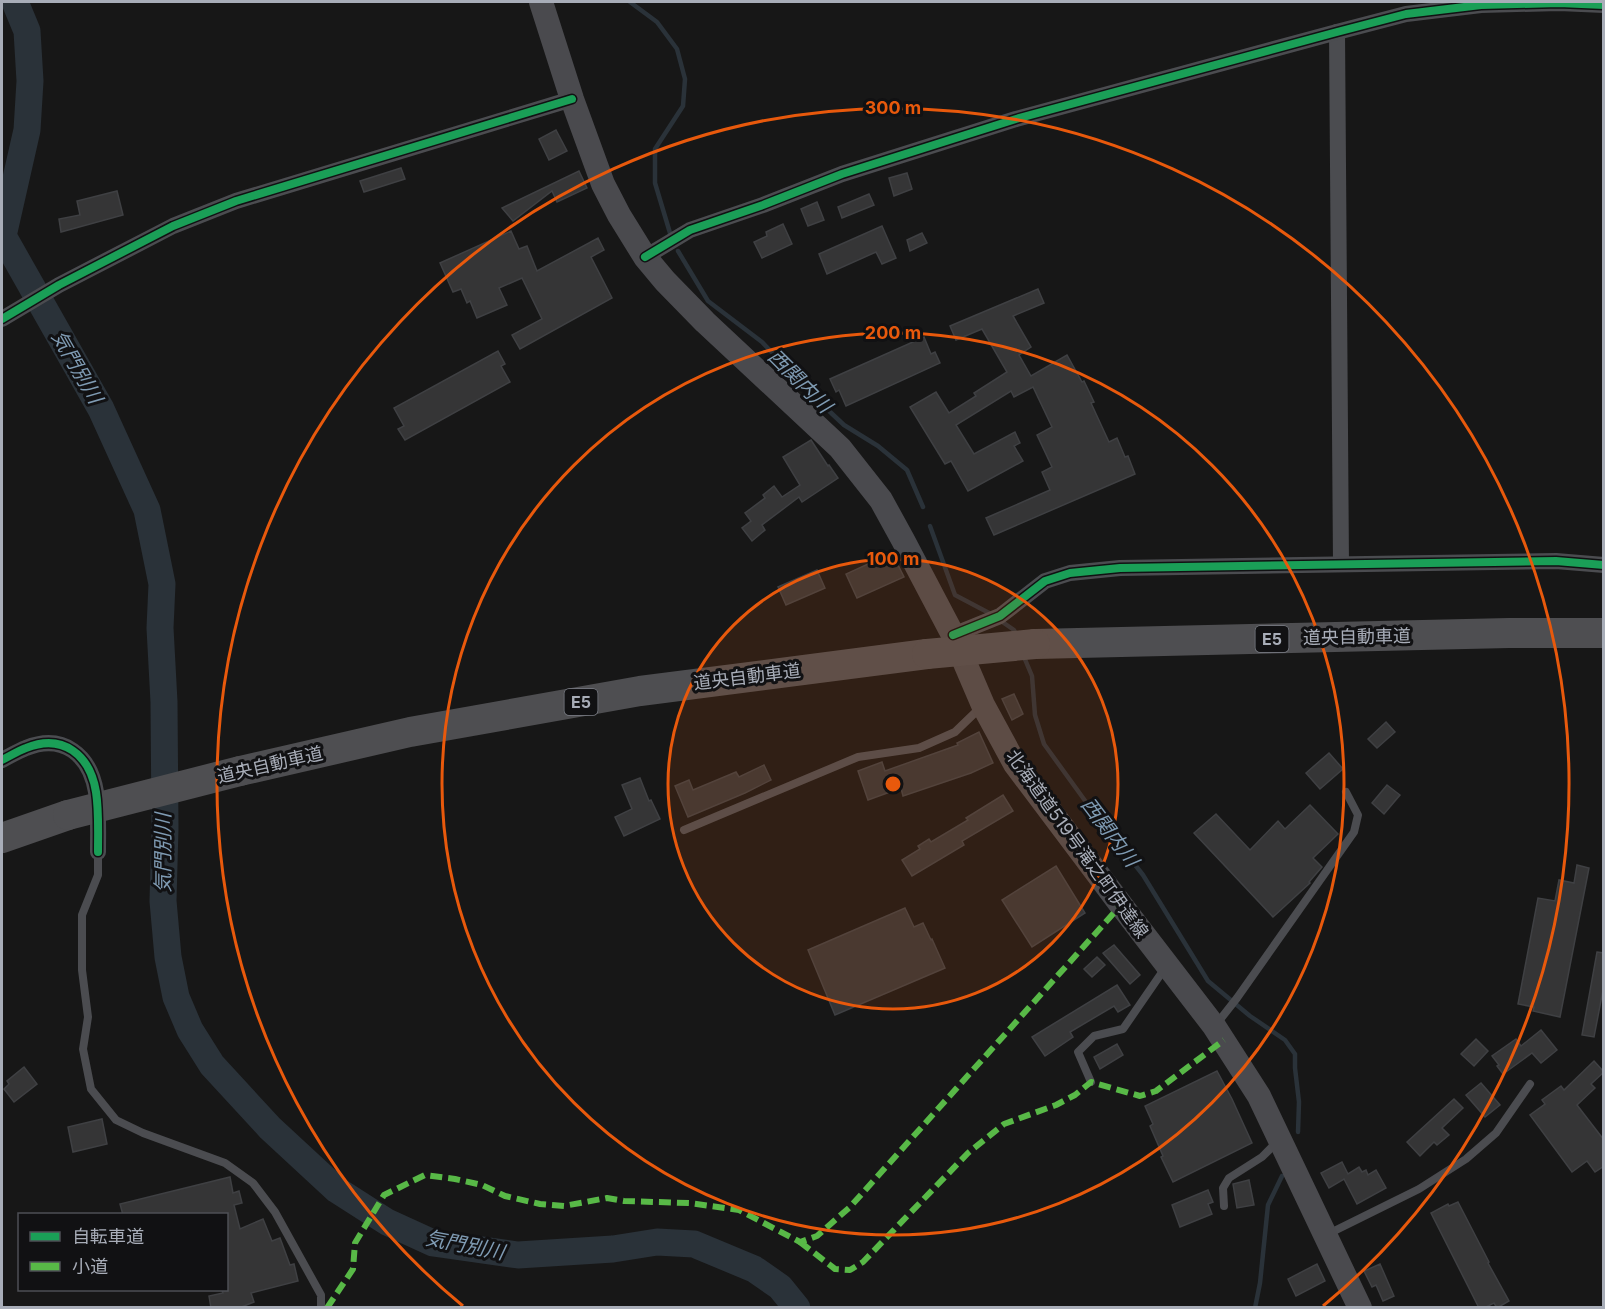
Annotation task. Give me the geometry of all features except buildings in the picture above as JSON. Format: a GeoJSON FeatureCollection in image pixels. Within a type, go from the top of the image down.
{"type":"FeatureCollection","features":[{"type":"Feature","properties":{"kind":"highway","name":"道央自動車道"},"geometry":{"type":"LineString","coordinates":[[1509,633],[1604,645]]}},
{"type":"Feature","properties":{"kind":"highway","name":"道央自動車道"},"geometry":{"type":"LineString","coordinates":[[2,838],[68,815],[240,771],[410,732],[640,691],[927,654],[1035,644],[1509,633],[1604,633]]}},
{"type":"Feature","properties":{"kind":"main road","name":"北海道道519号滝之町伊達線"},"geometry":{"type":"LineString","coordinates":[[541,2],[603,184],[645,257],[664,281],[705,322],[840,448],[880,500],[953,635],[983,705],[1015,764],[1215,1026],[1259,1096],[1360,1308]]}},
{"type":"Feature","properties":{"kind":"street"},"geometry":{"type":"LineString","coordinates":[[645,257],[690,230],[763,206],[842,174],[1016,119],[1337,32],[1406,14],[1481,5],[1559,3],[1604,5]]}},
{"type":"Feature","properties":{"kind":"street"},"geometry":{"type":"LineString","coordinates":[[1337,32],[1341,564]]}},
{"type":"Feature","properties":{"kind":"street"},"geometry":{"type":"LineString","coordinates":[[2,319],[59,285],[173,226],[236,201],[573,99]]}},
{"type":"Feature","properties":{"kind":"street"},"geometry":{"type":"LineString","coordinates":[[953,635],[993,619],[1045,581],[1070,573],[1120,568],[1341,564],[1556,561],[1604,565]]}},
{"type":"Feature","properties":{"kind":"street"},"geometry":{"type":"LineString","coordinates":[[2,760],[27,747],[42,744],[57,744],[73,749],[80,755],[89,767],[96,792],[98,852]]}},
{"type":"Feature","properties":{"kind":"lane"},"geometry":{"type":"LineString","coordinates":[[684,830],[858,757],[919,748],[955,732],[983,705]]}},
{"type":"Feature","properties":{"kind":"lane"},"geometry":{"type":"LineString","coordinates":[[1215,1026],[1354,832],[1358,815],[1346,792]]}},
{"type":"Feature","properties":{"kind":"lane"},"geometry":{"type":"LineString","coordinates":[[98,852],[98,875],[82,915],[82,970],[88,1017],[83,1049],[91,1089],[116,1120],[143,1133],[225,1163],[253,1183],[275,1212],[321,1295],[321,1308]]}},
{"type":"Feature","properties":{"kind":"lane"},"geometry":{"type":"LineString","coordinates":[[1091,1082],[1078,1052],[1094,1036],[1123,1029],[1167,965]]}},
{"type":"Feature","properties":{"kind":"lane"},"geometry":{"type":"LineString","coordinates":[[1326,1235],[1419,1189],[1466,1160],[1496,1133],[1530,1084]]}},
{"type":"Feature","properties":{"kind":"lane"},"geometry":{"type":"LineString","coordinates":[[1224,1206],[1223,1188],[1229,1178],[1262,1157],[1280,1140]]}},
{"type":"Feature","properties":{"kind":"waterway","name":"気門別川"},"geometry":{"type":"LineString","coordinates":[[15,2],[27,31],[30,81],[27,130],[3,236],[101,409],[147,510],[162,584],[160,628],[164,702],[165,828],[163,901],[168,957],[176,997],[190,1030],[212,1065],[270,1128],[337,1190],[387,1222],[433,1243],[518,1255],[613,1249],[657,1242],[694,1244],[754,1269],[780,1287],[797,1308]]}},
{"type":"Feature","properties":{"kind":"waterway","name":"西関内川"},"geometry":{"type":"LineString","coordinates":[[630,2],[657,22],[677,49],[685,79],[683,106],[655,149],[655,183],[670,233]]}},
{"type":"Feature","properties":{"kind":"waterway","name":"西関内川"},"geometry":{"type":"LineString","coordinates":[[678,251],[708,301],[762,342],[844,425],[878,446],[907,470],[923,507]]}},
{"type":"Feature","properties":{"kind":"waterway","name":"西関内川"},"geometry":{"type":"LineString","coordinates":[[930,526],[955,595],[991,614]]}},
{"type":"Feature","properties":{"kind":"waterway","name":"西関内川"},"geometry":{"type":"LineString","coordinates":[[1001,621],[1014,630],[1016,635]]}},
{"type":"Feature","properties":{"kind":"waterway","name":"西関内川"},"geometry":{"type":"LineString","coordinates":[[1024,657],[1032,676],[1035,715],[1044,744],[1143,875],[1208,981],[1250,1016],[1285,1040],[1295,1054],[1299,1102],[1298,1132]]}},
{"type":"Feature","properties":{"kind":"waterway","name":"西関内川"},"geometry":{"type":"LineString","coordinates":[[1255,1308],[1260,1283],[1268,1205],[1282,1176]]}},
{"type":"Feature","properties":{"kind":"marked path"},"geometry":{"type":"LineString","coordinates":[[327,1308],[353,1269],[355,1243],[384,1195],[425,1175],[482,1185],[505,1196],[540,1204],[564,1206],[607,1198],[624,1201],[689,1203],[739,1210],[800,1242],[817,1236],[850,1207],[1121,905]]}},
{"type":"Feature","properties":{"kind":"marked path"},"geometry":{"type":"LineString","coordinates":[[800,1242],[835,1269],[850,1270],[863,1262],[968,1153],[1004,1124],[1056,1105],[1075,1095],[1091,1082],[1140,1096],[1156,1091],[1224,1040]]}},
{"type":"Feature","properties":{"kind":"cycle path"},"geometry":{"type":"LineString","coordinates":[[645,257],[690,230],[842,174],[1016,119],[1337,32],[1406,14],[1481,5],[1559,3],[1604,5]]}},
{"type":"Feature","properties":{"kind":"cycle path"},"geometry":{"type":"LineString","coordinates":[[2,319],[59,285],[173,226],[236,201],[572,99]]}},
{"type":"Feature","properties":{"kind":"cycle path"},"geometry":{"type":"LineString","coordinates":[[953,635],[1000,616],[1045,581],[1070,573],[1120,568],[1556,561],[1604,565]]}},
{"type":"Feature","properties":{"kind":"cycle path"},"geometry":{"type":"LineString","coordinates":[[2,760],[39,744],[52,743],[73,750],[88,767],[93,779],[98,814],[98,852]]}}]}
